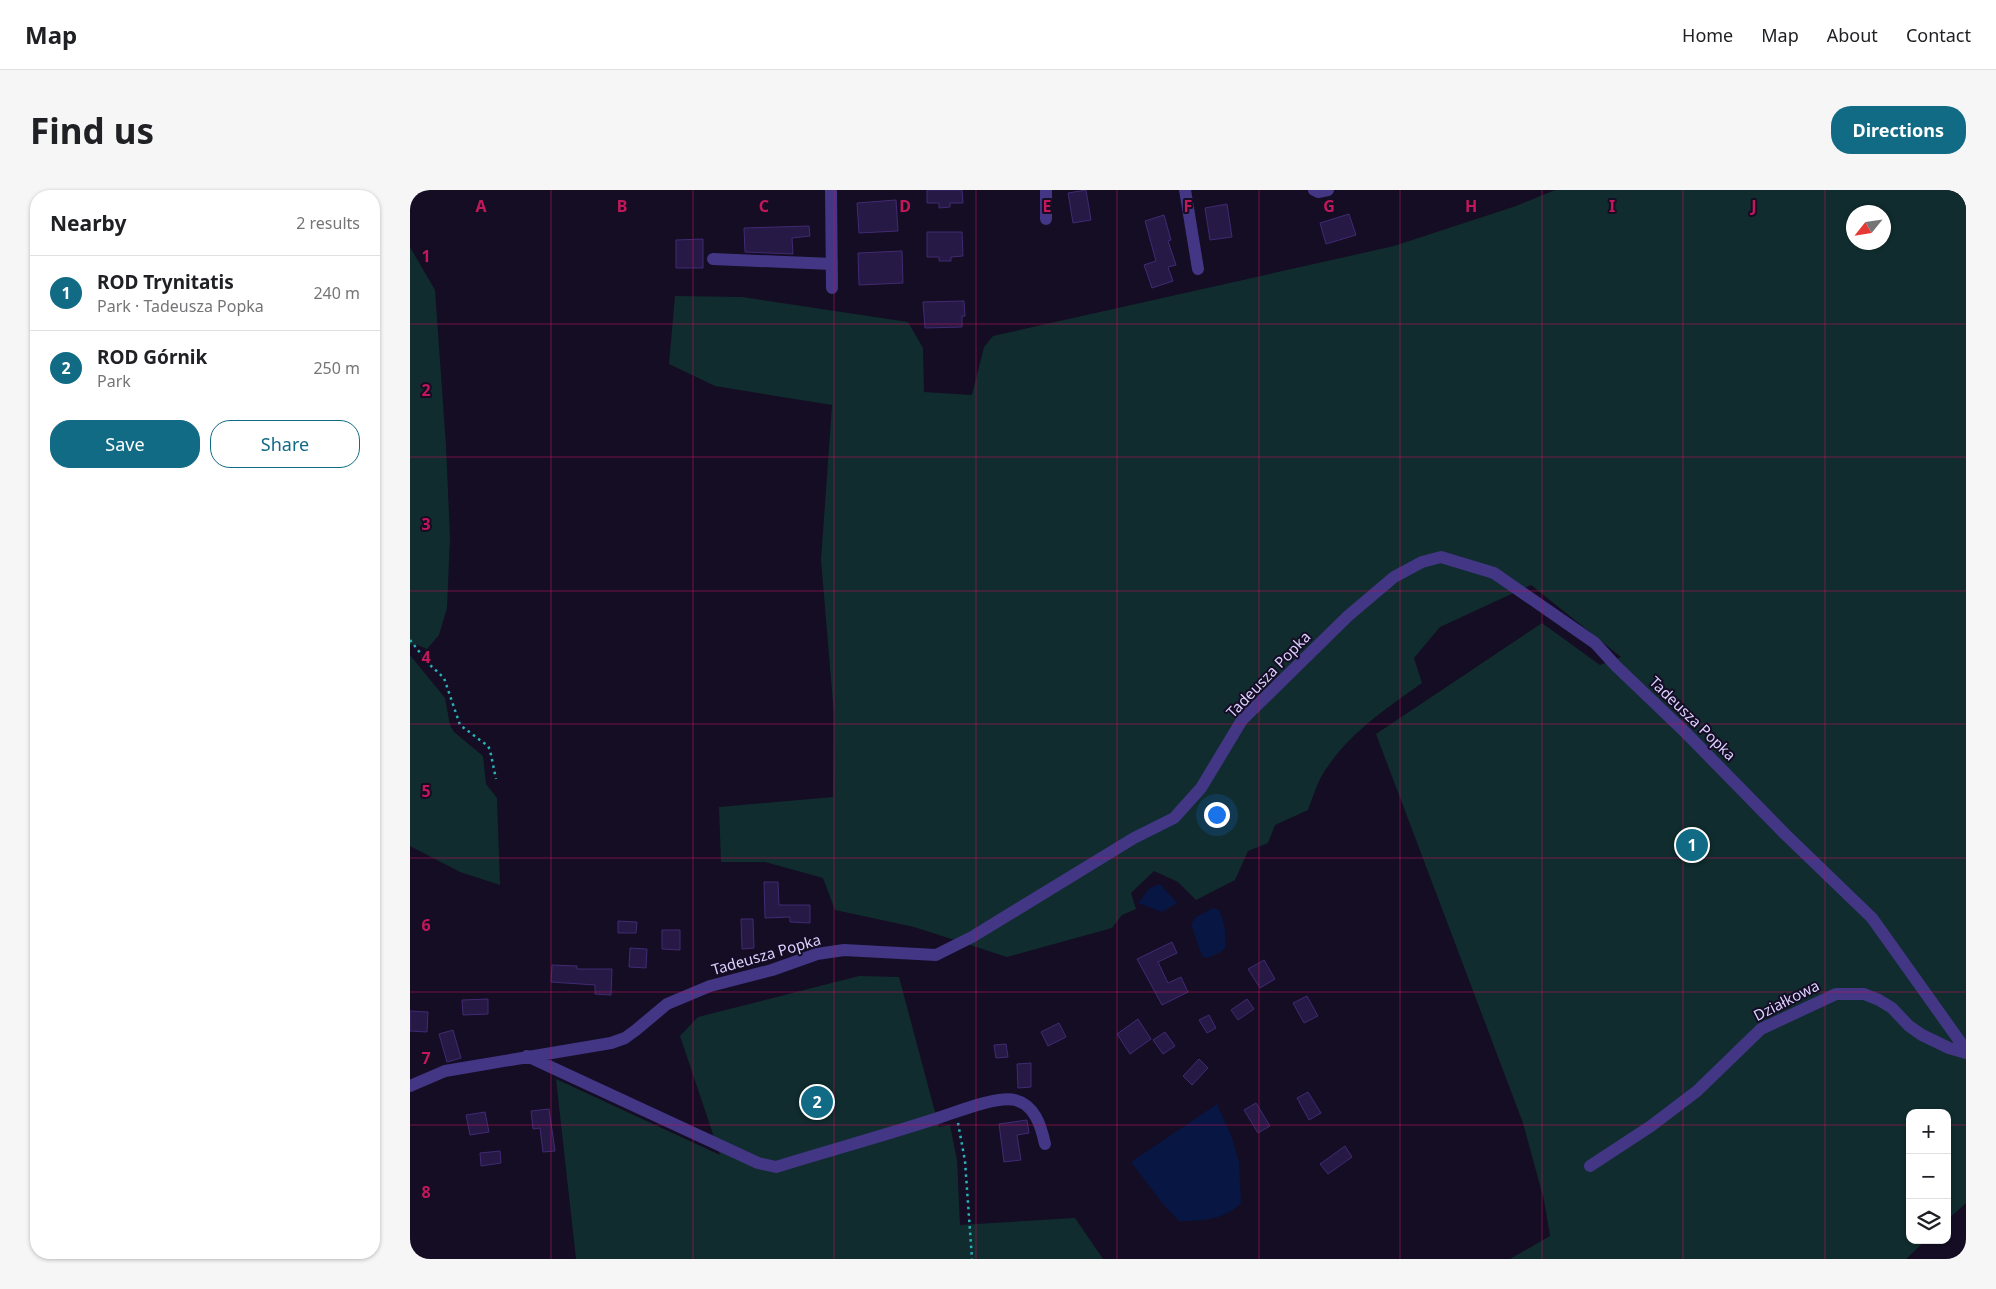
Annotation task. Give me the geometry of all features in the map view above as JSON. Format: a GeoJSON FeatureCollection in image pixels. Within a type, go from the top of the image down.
{"type":"FeatureCollection","features":[{"type":"Feature","properties":{"kind":"street"},"geometry":{"type":"LineString","coordinates":[[831,190],[832,288]]}},
{"type":"Feature","properties":{"kind":"street"},"geometry":{"type":"LineString","coordinates":[[1046,190],[1046,219]]}},
{"type":"Feature","properties":{"kind":"street"},"geometry":{"type":"LineString","coordinates":[[1185,190],[1198,269]]}},
{"type":"Feature","properties":{"kind":"street"},"geometry":{"type":"LineString","coordinates":[[1314,190],[1318,192],[1328,190]]}},
{"type":"Feature","properties":{"kind":"street"},"geometry":{"type":"LineString","coordinates":[[713,259],[832,264]]}},
{"type":"Feature","properties":{"kind":"street","name":"Tadeusza Popka"},"geometry":{"type":"LineString","coordinates":[[410,1086],[445,1071],[611,1043],[625,1038],[667,1004],[710,986],[772,970],[817,954],[844,950],[936,956],[972,937],[1134,838],[1174,818],[1201,788],[1242,720],[1348,616],[1394,577],[1422,562],[1441,557],[1494,573],[1595,643],[1616,666],[1701,747],[1786,835],[1872,918],[1966,1051]]}},
{"type":"Feature","properties":{"kind":"street","name":"Działkowa"},"geometry":{"type":"LineString","coordinates":[[1590,1166],[1651,1126],[1697,1091],[1761,1030],[1836,994],[1864,994],[1878,1000],[1892,1008],[1909,1026],[1922,1035],[1949,1048],[1966,1051]]}},
{"type":"Feature","properties":{"kind":"street"},"geometry":{"type":"LineString","coordinates":[[527,1056],[758,1163],[776,1167],[955,1112],[1002,1100],[1014,1100],[1025,1104],[1041,1125],[1045,1144]]}},
{"type":"Feature","properties":{"kind":"path"},"geometry":{"type":"LineString","coordinates":[[410,640],[429,664],[444,678],[460,725],[488,746],[496,779]]}},
{"type":"Feature","properties":{"kind":"path"},"geometry":{"type":"LineString","coordinates":[[955,1112],[965,1161],[972,1259]]}},
{"type":"Feature","properties":{"kind":"green space"},"geometry":{"type":"Polygon","coordinates":[[[1555,190],[1956,190],[1966,197],[1966,1203],[1951,1216],[1951,1109],[1906,1109],[1906,1244],[1922,1244],[1906,1259],[1510,1259],[1550,1236],[1544,1200],[1523,1123],[1376,734],[1542,623],[1600,665],[1621,657],[1531,585],[1440,627],[1414,658],[1422,683],[1353,736],[1321,777],[1308,810],[1275,825],[1268,843],[1248,851],[1235,880],[1196,900],[1178,882],[1154,871],[1131,893],[1136,909],[1122,915],[1112,928],[1007,957],[914,927],[835,910],[823,878],[765,862],[721,862],[719,807],[833,797],[834,715],[821,560],[832,405],[715,386],[669,364],[675,296],[742,297],[908,322],[923,348],[924,392],[972,395],[984,347],[993,336],[1394,246],[1516,206],[1555,190]]]}},
{"type":"Feature","properties":{"kind":"green space"},"geometry":{"type":"Polygon","coordinates":[[[410,247],[435,290],[446,446],[450,537],[447,608],[439,635],[427,649],[415,644],[410,645],[410,247]]]}},
{"type":"Feature","properties":{"kind":"green space"},"geometry":{"type":"Polygon","coordinates":[[[410,655],[445,698],[450,725],[454,732],[483,756],[486,784],[497,798],[500,885],[460,872],[410,846],[410,655]]]}},
{"type":"Feature","properties":{"kind":"green space"},"geometry":{"type":"Polygon","coordinates":[[[859,976],[899,977],[939,1127],[950,1125],[957,1160],[960,1225],[1075,1218],[1103,1259],[576,1259],[556,1079],[720,1155],[680,1036],[698,1017],[859,976]]]}},
{"type":"Feature","properties":{"kind":"water"},"geometry":{"type":"Polygon","coordinates":[[[1160,884],[1177,903],[1162,912],[1138,903],[1150,888],[1160,884]]]}},
{"type":"Feature","properties":{"kind":"water"},"geometry":{"type":"Polygon","coordinates":[[[1213,908],[1219,910],[1223,919],[1225,948],[1207,958],[1202,956],[1191,924],[1196,917],[1213,908]]]}},
{"type":"Feature","properties":{"kind":"water"},"geometry":{"type":"Polygon","coordinates":[[[1217,1104],[1231,1135],[1239,1162],[1241,1203],[1235,1209],[1220,1216],[1196,1221],[1179,1221],[1163,1204],[1131,1162],[1217,1104]]]}},
{"type":"Feature","properties":{"kind":"building"},"geometry":{"type":"Polygon","coordinates":[[[927,190],[962,190],[963,203],[950,203],[950,207],[939,208],[939,203],[927,203],[927,190]]]}},
{"type":"Feature","properties":{"kind":"building"},"geometry":{"type":"Polygon","coordinates":[[[1086,190],[1091,220],[1073,223],[1068,193],[1086,190]]]}},
{"type":"Feature","properties":{"kind":"building"},"geometry":{"type":"Polygon","coordinates":[[[896,200],[898,231],[859,233],[857,203],[896,200]]]}},
{"type":"Feature","properties":{"kind":"building"},"geometry":{"type":"Polygon","coordinates":[[[1227,204],[1232,237],[1210,240],[1205,208],[1227,204]]]}},
{"type":"Feature","properties":{"kind":"building"},"geometry":{"type":"Polygon","coordinates":[[[1349,214],[1356,235],[1326,244],[1320,223],[1349,214]]]}},
{"type":"Feature","properties":{"kind":"building"},"geometry":{"type":"Polygon","coordinates":[[[1164,215],[1171,240],[1168,241],[1176,265],[1168,267],[1173,281],[1152,288],[1144,265],[1156,261],[1145,221],[1164,215]]]}},
{"type":"Feature","properties":{"kind":"building"},"geometry":{"type":"Polygon","coordinates":[[[809,226],[810,236],[792,238],[793,254],[745,252],[744,228],[809,226]]]}},
{"type":"Feature","properties":{"kind":"building"},"geometry":{"type":"Polygon","coordinates":[[[927,232],[962,232],[963,256],[951,257],[951,261],[939,261],[939,257],[927,257],[927,232]]]}},
{"type":"Feature","properties":{"kind":"building"},"geometry":{"type":"Polygon","coordinates":[[[703,239],[703,268],[676,268],[676,240],[703,239]]]}},
{"type":"Feature","properties":{"kind":"building"},"geometry":{"type":"Polygon","coordinates":[[[902,251],[903,283],[859,285],[858,253],[902,251]]]}},
{"type":"Feature","properties":{"kind":"building"},"geometry":{"type":"Polygon","coordinates":[[[964,301],[965,316],[962,316],[962,327],[925,328],[923,302],[964,301]]]}},
{"type":"Feature","properties":{"kind":"building"},"geometry":{"type":"Polygon","coordinates":[[[764,882],[778,882],[779,905],[810,905],[810,923],[790,922],[790,917],[765,918],[764,882]]]}},
{"type":"Feature","properties":{"kind":"building"},"geometry":{"type":"Polygon","coordinates":[[[741,919],[753,919],[754,948],[742,949],[741,919]]]}},
{"type":"Feature","properties":{"kind":"building"},"geometry":{"type":"Polygon","coordinates":[[[618,921],[637,922],[636,933],[618,933],[618,921]]]}},
{"type":"Feature","properties":{"kind":"building"},"geometry":{"type":"Polygon","coordinates":[[[662,930],[680,930],[680,950],[662,949],[662,930]]]}},
{"type":"Feature","properties":{"kind":"building"},"geometry":{"type":"Polygon","coordinates":[[[1172,942],[1177,953],[1158,962],[1168,983],[1181,977],[1188,992],[1162,1005],[1137,959],[1172,942]]]}},
{"type":"Feature","properties":{"kind":"building"},"geometry":{"type":"Polygon","coordinates":[[[630,948],[647,949],[646,968],[629,967],[630,948]]]}},
{"type":"Feature","properties":{"kind":"building"},"geometry":{"type":"Polygon","coordinates":[[[1264,960],[1275,979],[1260,988],[1248,969],[1264,960]]]}},
{"type":"Feature","properties":{"kind":"building"},"geometry":{"type":"Polygon","coordinates":[[[552,965],[577,966],[577,969],[612,969],[611,995],[595,994],[595,985],[551,982],[552,965]]]}},
{"type":"Feature","properties":{"kind":"building"},"geometry":{"type":"Polygon","coordinates":[[[1307,996],[1318,1016],[1304,1023],[1293,1003],[1307,996]]]}},
{"type":"Feature","properties":{"kind":"building"},"geometry":{"type":"Polygon","coordinates":[[[488,999],[488,1014],[463,1015],[462,1000],[488,999]]]}},
{"type":"Feature","properties":{"kind":"building"},"geometry":{"type":"Polygon","coordinates":[[[1247,999],[1254,1009],[1238,1020],[1231,1010],[1247,999]]]}},
{"type":"Feature","properties":{"kind":"building"},"geometry":{"type":"Polygon","coordinates":[[[410,1011],[428,1012],[427,1032],[410,1031],[410,1011]]]}},
{"type":"Feature","properties":{"kind":"building"},"geometry":{"type":"Polygon","coordinates":[[[1209,1015],[1216,1028],[1207,1033],[1199,1020],[1209,1015]]]}},
{"type":"Feature","properties":{"kind":"building"},"geometry":{"type":"Polygon","coordinates":[[[1138,1019],[1151,1039],[1130,1054],[1117,1034],[1138,1019]]]}},
{"type":"Feature","properties":{"kind":"building"},"geometry":{"type":"Polygon","coordinates":[[[1059,1023],[1066,1037],[1048,1046],[1041,1032],[1059,1023]]]}},
{"type":"Feature","properties":{"kind":"building"},"geometry":{"type":"Polygon","coordinates":[[[453,1030],[461,1058],[447,1062],[439,1034],[453,1030]]]}},
{"type":"Feature","properties":{"kind":"building"},"geometry":{"type":"Polygon","coordinates":[[[1165,1032],[1175,1046],[1163,1054],[1153,1040],[1165,1032]]]}},
{"type":"Feature","properties":{"kind":"building"},"geometry":{"type":"Polygon","coordinates":[[[1006,1044],[1008,1057],[996,1058],[994,1045],[1006,1044]]]}},
{"type":"Feature","properties":{"kind":"building"},"geometry":{"type":"Polygon","coordinates":[[[1199,1059],[1208,1068],[1192,1085],[1183,1076],[1199,1059]]]}},
{"type":"Feature","properties":{"kind":"building"},"geometry":{"type":"Polygon","coordinates":[[[1031,1063],[1031,1087],[1018,1088],[1017,1064],[1031,1063]]]}},
{"type":"Feature","properties":{"kind":"building"},"geometry":{"type":"Polygon","coordinates":[[[1308,1092],[1321,1113],[1309,1120],[1297,1098],[1308,1092]]]}},
{"type":"Feature","properties":{"kind":"building"},"geometry":{"type":"Polygon","coordinates":[[[1256,1103],[1270,1126],[1258,1133],[1244,1110],[1256,1103]]]}},
{"type":"Feature","properties":{"kind":"building"},"geometry":{"type":"Polygon","coordinates":[[[549,1109],[555,1151],[543,1152],[540,1128],[533,1129],[531,1111],[549,1109]]]}},
{"type":"Feature","properties":{"kind":"building"},"geometry":{"type":"Polygon","coordinates":[[[485,1112],[489,1132],[470,1135],[466,1115],[485,1112]]]}},
{"type":"Feature","properties":{"kind":"building"},"geometry":{"type":"Polygon","coordinates":[[[1027,1120],[1029,1133],[1017,1135],[1021,1160],[1004,1162],[999,1124],[1027,1120]]]}},
{"type":"Feature","properties":{"kind":"building"},"geometry":{"type":"Polygon","coordinates":[[[1345,1146],[1352,1157],[1328,1174],[1320,1164],[1345,1146]]]}},
{"type":"Feature","properties":{"kind":"building"},"geometry":{"type":"Polygon","coordinates":[[[500,1151],[501,1163],[481,1166],[480,1153],[500,1151]]]}},
{"type":"Feature","properties":{"kind":"place","name":"ROD Trynitatis"},"geometry":{"type":"Point","coordinates":[1692,845]}},
{"type":"Feature","properties":{"kind":"place","name":"ROD Górnik"},"geometry":{"type":"Point","coordinates":[817,1102]}}]}
